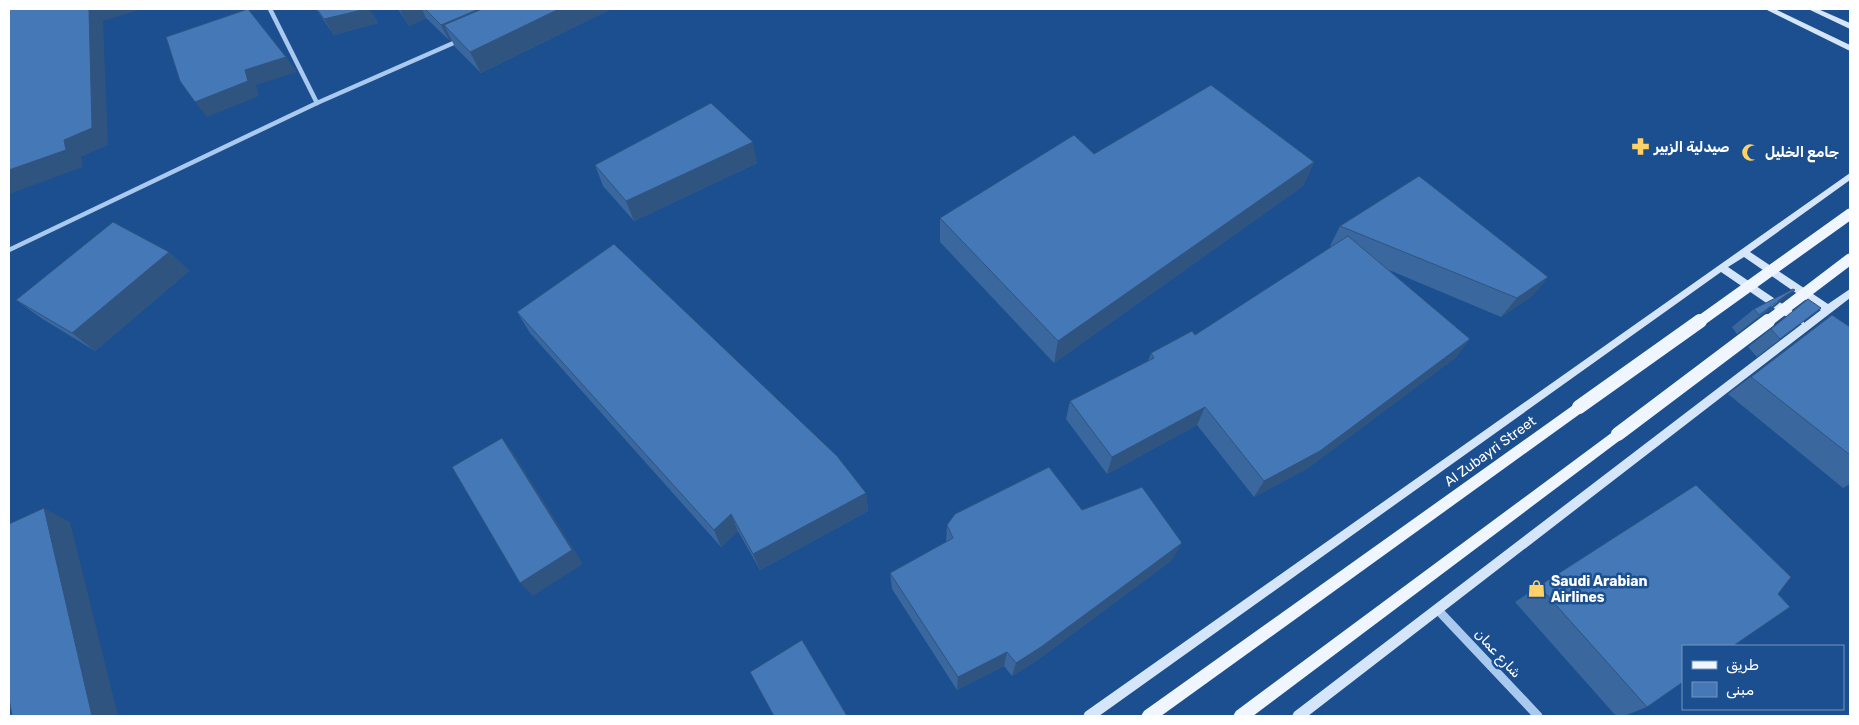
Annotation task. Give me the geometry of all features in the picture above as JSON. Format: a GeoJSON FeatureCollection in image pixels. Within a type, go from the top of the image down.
{"type":"FeatureCollection","features":[{"type":"Feature","properties":{"kind":"main road"},"geometry":{"type":"LineString","coordinates":[[1769,9],[1850,48]]}},
{"type":"Feature","properties":{"kind":"main road"},"geometry":{"type":"LineString","coordinates":[[1812,9],[1850,26]]}},
{"type":"Feature","properties":{"kind":"main road"},"geometry":{"type":"LineString","coordinates":[[1089,716],[1850,176]]}},
{"type":"Feature","properties":{"kind":"main road","name":"Al Zubayri Street"},"geometry":{"type":"LineString","coordinates":[[1149,716],[1850,214]]}},
{"type":"Feature","properties":{"kind":"main road"},"geometry":{"type":"LineString","coordinates":[[1744,252],[1827,309]]}},
{"type":"Feature","properties":{"kind":"main road"},"geometry":{"type":"LineString","coordinates":[[1241,716],[1850,259]]}},
{"type":"Feature","properties":{"kind":"main road"},"geometry":{"type":"LineString","coordinates":[[1722,268],[1806,326]]}},
{"type":"Feature","properties":{"kind":"main road"},"geometry":{"type":"LineString","coordinates":[[1298,716],[1850,293]]}},
{"type":"Feature","properties":{"kind":"street"},"geometry":{"type":"LineString","coordinates":[[270,9],[317,104]]}},
{"type":"Feature","properties":{"kind":"street"},"geometry":{"type":"LineString","coordinates":[[9,250],[317,104],[467,37]]}},
{"type":"Feature","properties":{"kind":"street","name":"شارع عمان"},"geometry":{"type":"LineString","coordinates":[[1437,609],[1538,716]]}},
{"type":"Feature","properties":{"kind":"building"},"geometry":{"type":"Polygon","coordinates":[[[9,9],[89,9],[92,128],[64,140],[66,150],[9,170],[9,9]]]}},
{"type":"Feature","properties":{"kind":"building"},"geometry":{"type":"Polygon","coordinates":[[[248,9],[286,57],[245,70],[248,81],[195,102],[180,81],[166,37],[248,9]]]}},
{"type":"Feature","properties":{"kind":"building"},"geometry":{"type":"Polygon","coordinates":[[[317,9],[366,9],[324,19],[317,9]]]}},
{"type":"Feature","properties":{"kind":"building"},"geometry":{"type":"Polygon","coordinates":[[[425,9],[479,9],[441,25],[425,9]]]}},
{"type":"Feature","properties":{"kind":"building"},"geometry":{"type":"Polygon","coordinates":[[[482,9],[559,9],[470,52],[444,25],[482,9]]]}},
{"type":"Feature","properties":{"kind":"building"},"geometry":{"type":"Polygon","coordinates":[[[1211,85],[1314,162],[1058,341],[940,218],[1074,135],[1094,154],[1211,85]]]}},
{"type":"Feature","properties":{"kind":"building"},"geometry":{"type":"Polygon","coordinates":[[[711,103],[753,142],[626,201],[595,165],[711,103]]]}},
{"type":"Feature","properties":{"kind":"building"},"geometry":{"type":"Polygon","coordinates":[[[1419,176],[1548,277],[1517,298],[1340,226],[1419,176]]]}},
{"type":"Feature","properties":{"kind":"building"},"geometry":{"type":"Polygon","coordinates":[[[113,222],[169,252],[72,333],[16,300],[113,222]]]}},
{"type":"Feature","properties":{"kind":"building"},"geometry":{"type":"Polygon","coordinates":[[[1348,236],[1470,339],[1320,451],[1264,481],[1205,407],[1112,457],[1070,401],[1154,358],[1151,353],[1192,331],[1195,335],[1348,236]]]}},
{"type":"Feature","properties":{"kind":"building"},"geometry":{"type":"Polygon","coordinates":[[[614,244],[837,456],[866,493],[753,554],[731,514],[714,530],[517,312],[614,244]]]}},
{"type":"Feature","properties":{"kind":"building"},"geometry":{"type":"Polygon","coordinates":[[[1793,289],[1795,290],[1759,315],[1754,309],[1793,289]]]}},
{"type":"Feature","properties":{"kind":"building"},"geometry":{"type":"Polygon","coordinates":[[[1808,299],[1821,308],[1780,339],[1771,329],[1808,299]]]}},
{"type":"Feature","properties":{"kind":"building"},"geometry":{"type":"Polygon","coordinates":[[[1832,315],[1850,327],[1850,455],[1751,377],[1832,315]]]}},
{"type":"Feature","properties":{"kind":"building"},"geometry":{"type":"Polygon","coordinates":[[[502,438],[572,550],[520,583],[452,467],[502,438]]]}},
{"type":"Feature","properties":{"kind":"building"},"geometry":{"type":"Polygon","coordinates":[[[1049,467],[1082,510],[1142,487],[1182,543],[1041,647],[1016,663],[1007,652],[958,677],[890,573],[953,538],[947,525],[955,514],[1049,467]]]}},
{"type":"Feature","properties":{"kind":"building"},"geometry":{"type":"Polygon","coordinates":[[[1696,485],[1791,577],[1778,594],[1790,607],[1734,645],[1682,645],[1682,683],[1647,707],[1539,586],[1696,485]]]}},
{"type":"Feature","properties":{"kind":"building"},"geometry":{"type":"Polygon","coordinates":[[[44,508],[92,716],[12,716],[9,698],[9,524],[44,508]]]}},
{"type":"Feature","properties":{"kind":"building"},"geometry":{"type":"Polygon","coordinates":[[[802,640],[847,716],[774,716],[750,672],[802,640]]]}},
{"type":"Feature","properties":{"kind":"place","name":"صيدلية الزبير"},"geometry":{"type":"Point","coordinates":[1640,147]}},
{"type":"Feature","properties":{"kind":"place","name":"جامع الخليل"},"geometry":{"type":"Point","coordinates":[1751,152]}},
{"type":"Feature","properties":{"kind":"place","name":"Saudi Arabian Airlines"},"geometry":{"type":"Point","coordinates":[1537,589]}}]}
